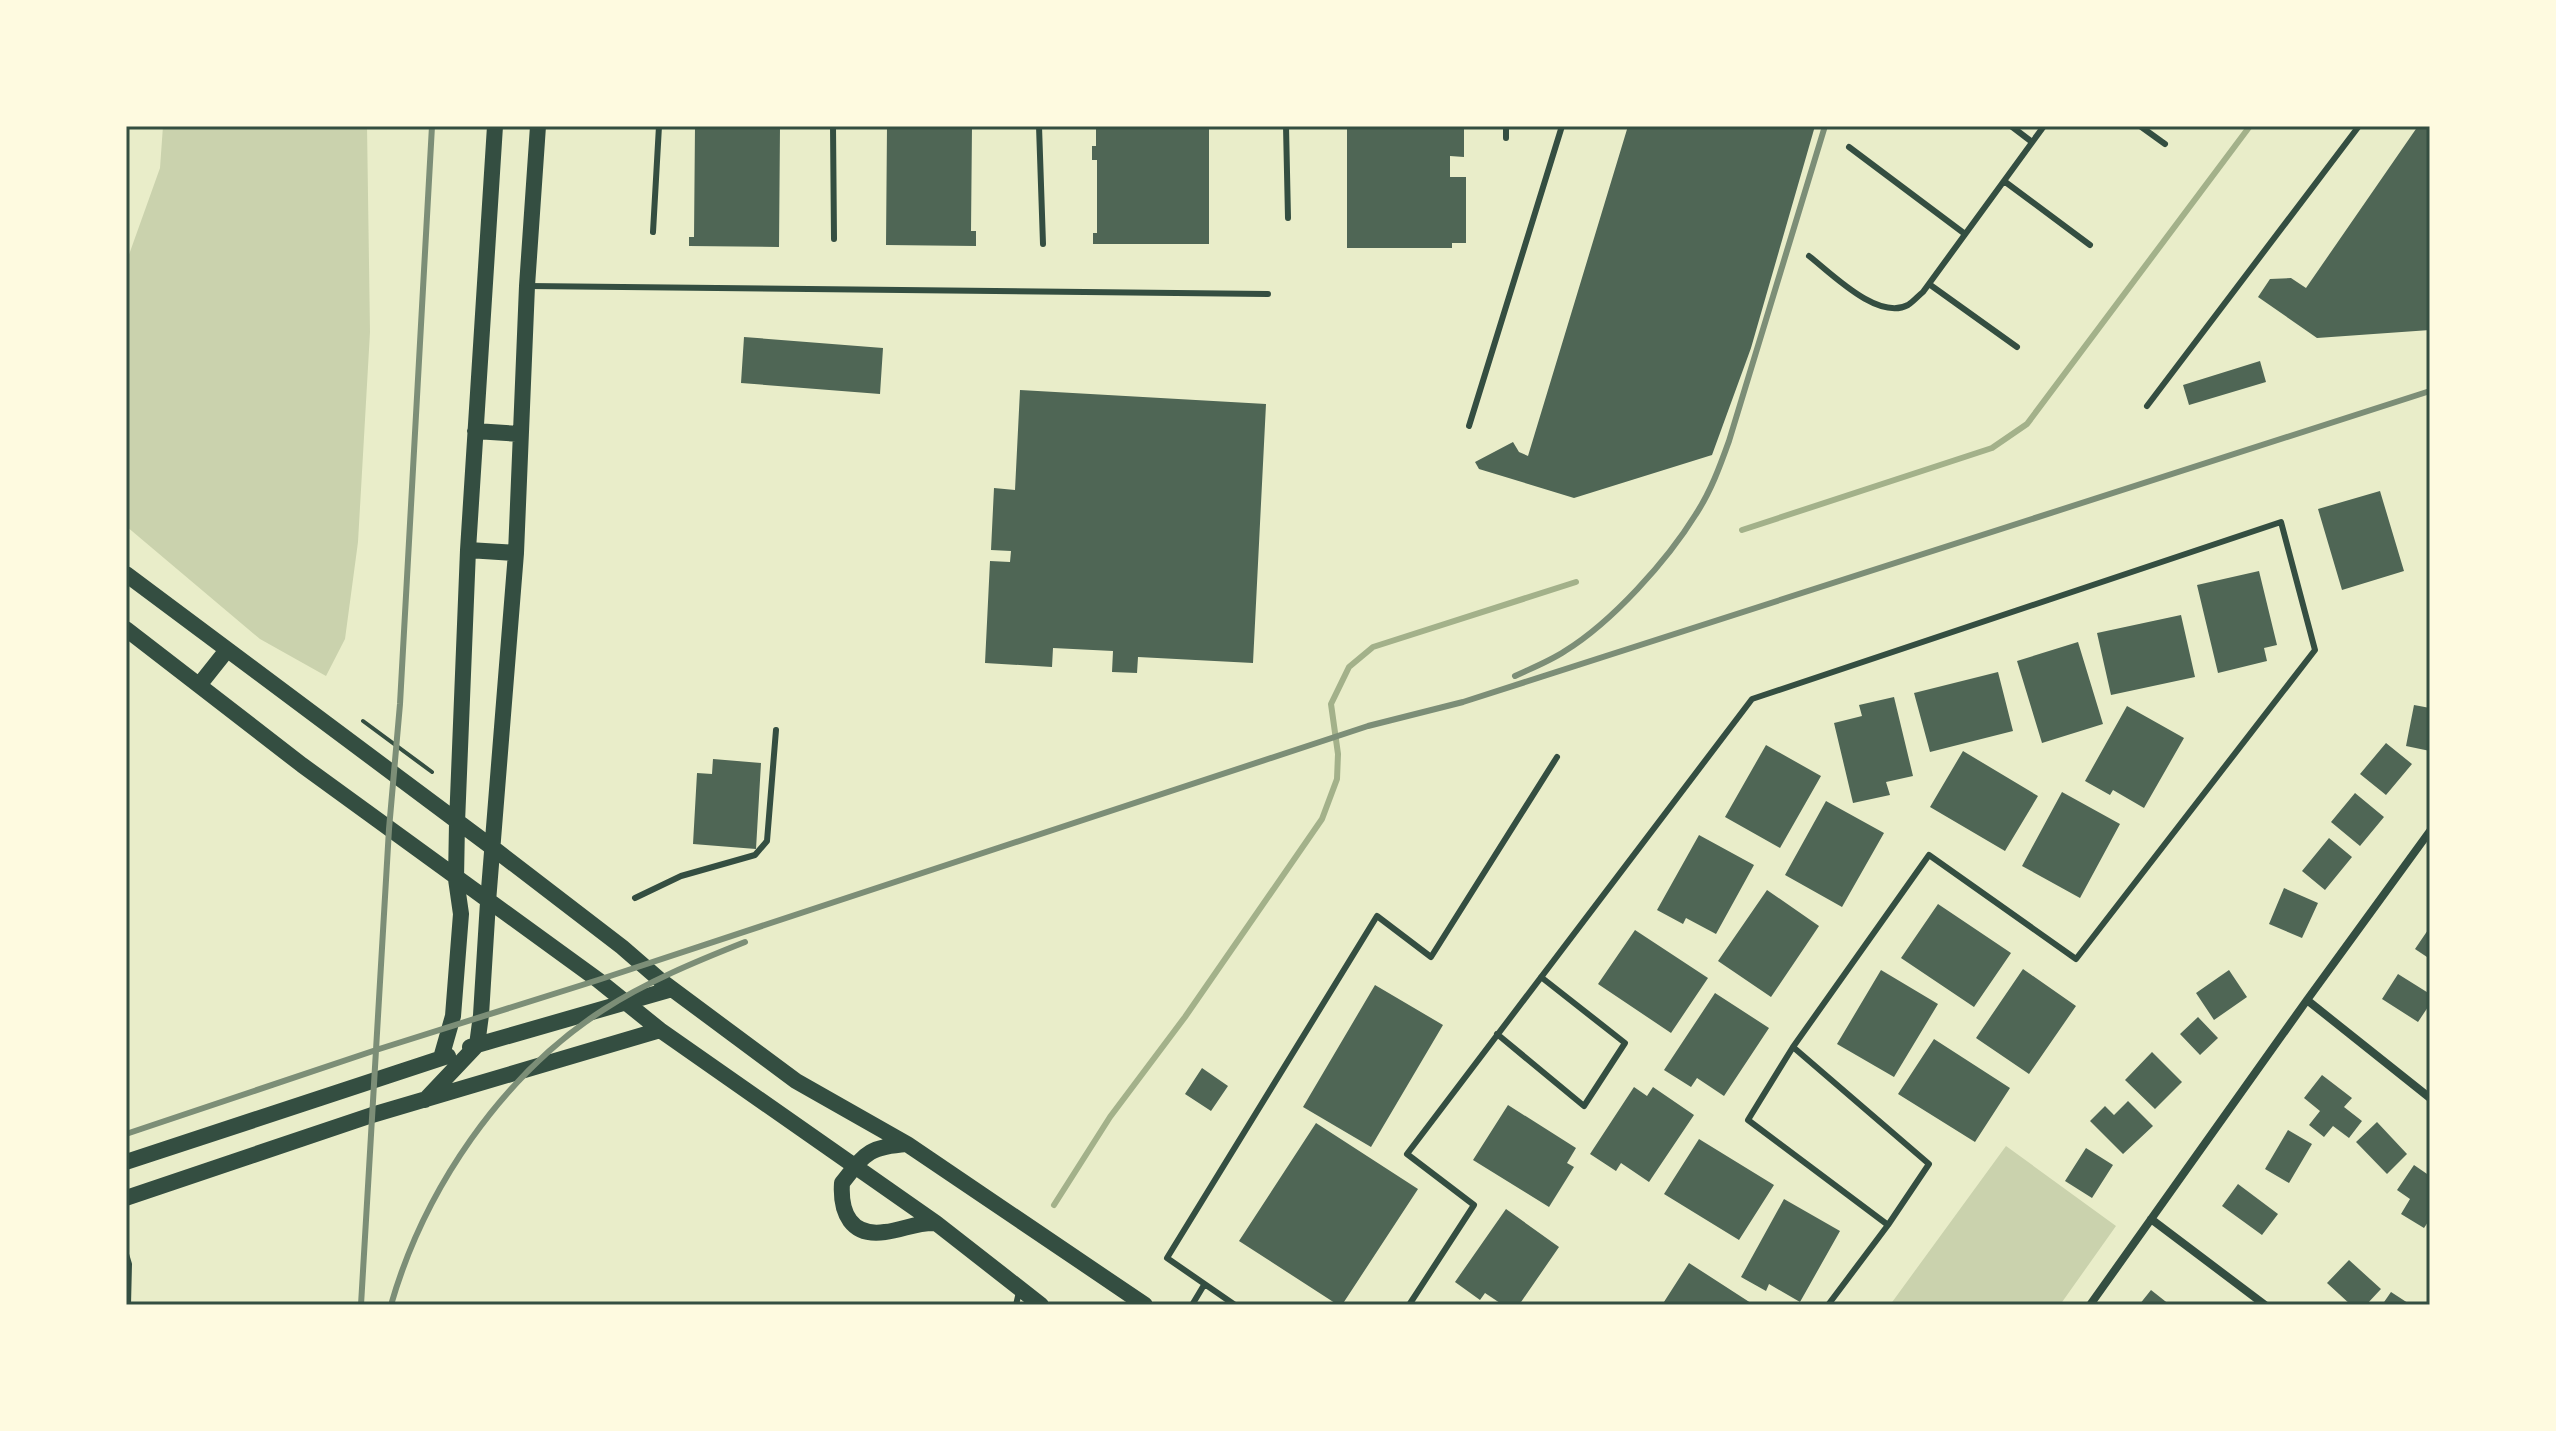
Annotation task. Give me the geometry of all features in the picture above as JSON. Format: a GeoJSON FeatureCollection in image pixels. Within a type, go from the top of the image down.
{"type":"FeatureCollection","features":[{"type":"Feature","properties":{"kind":"main road"},"geometry":{"type":"LineString","coordinates":[[441,1058],[453,1016],[461,914],[456,879],[457,823],[468,550],[495,126]]}},
{"type":"Feature","properties":{"kind":"main road"},"geometry":{"type":"LineString","coordinates":[[425,1100],[477,1045],[516,553],[527,286],[538,126]]}},
{"type":"Feature","properties":{"kind":"main road"},"geometry":{"type":"LineString","coordinates":[[475,431],[520,434]]}},
{"type":"Feature","properties":{"kind":"main road"},"geometry":{"type":"LineString","coordinates":[[468,550],[516,553]]}},
{"type":"Feature","properties":{"kind":"main road"},"geometry":{"type":"LineString","coordinates":[[126,574],[493,848],[672,989],[796,1081],[907,1144],[1145,1305]]}},
{"type":"Feature","properties":{"kind":"main road"},"geometry":{"type":"LineString","coordinates":[[126,629],[302,765],[628,1003],[660,1030],[936,1223],[1018,1297],[1041,1305]]}},
{"type":"Feature","properties":{"kind":"main road"},"geometry":{"type":"LineString","coordinates":[[200,684],[227,650]]}},
{"type":"Feature","properties":{"kind":"main road"},"geometry":{"type":"LineString","coordinates":[[126,1162],[477,1045],[672,989]]}},
{"type":"Feature","properties":{"kind":"main road"},"geometry":{"type":"LineString","coordinates":[[126,1198],[372,1115],[660,1030]]}},
{"type":"Feature","properties":{"kind":"main road"},"geometry":{"type":"LineString","coordinates":[[907,1144],[887,1145],[867,1152],[842,1183],[843,1213],[853,1224],[870,1232],[886,1232],[922,1222],[936,1223]]}},
{"type":"Feature","properties":{"kind":"street"},"geometry":{"type":"LineString","coordinates":[[2090,1305],[2430,831]]}},
{"type":"Feature","properties":{"kind":"street"},"geometry":{"type":"LineString","coordinates":[[2307,1000],[2430,1098]]}},
{"type":"Feature","properties":{"kind":"street"},"geometry":{"type":"LineString","coordinates":[[2151,1219],[2265,1305]]}},
{"type":"Feature","properties":{"kind":"lane"},"geometry":{"type":"LineString","coordinates":[[653,232],[659,126]]}},
{"type":"Feature","properties":{"kind":"lane"},"geometry":{"type":"LineString","coordinates":[[833,126],[834,239]]}},
{"type":"Feature","properties":{"kind":"lane"},"geometry":{"type":"LineString","coordinates":[[1039,126],[1043,244]]}},
{"type":"Feature","properties":{"kind":"lane"},"geometry":{"type":"LineString","coordinates":[[1286,126],[1288,218]]}},
{"type":"Feature","properties":{"kind":"lane"},"geometry":{"type":"LineString","coordinates":[[1506,126],[1506,138]]}},
{"type":"Feature","properties":{"kind":"lane"},"geometry":{"type":"LineString","coordinates":[[1469,426],[1562,126]]}},
{"type":"Feature","properties":{"kind":"lane"},"geometry":{"type":"LineString","coordinates":[[2011,126],[2032,142]]}},
{"type":"Feature","properties":{"kind":"lane"},"geometry":{"type":"LineString","coordinates":[[1809,256],[1867,300],[1887,309],[1908,305],[1929,284],[2044,126]]}},
{"type":"Feature","properties":{"kind":"lane"},"geometry":{"type":"LineString","coordinates":[[2140,126],[2165,144]]}},
{"type":"Feature","properties":{"kind":"lane"},"geometry":{"type":"LineString","coordinates":[[2147,406],[2359,126]]}},
{"type":"Feature","properties":{"kind":"lane"},"geometry":{"type":"LineString","coordinates":[[1849,147],[1965,234]]}},
{"type":"Feature","properties":{"kind":"lane"},"geometry":{"type":"LineString","coordinates":[[2004,181],[2090,245]]}},
{"type":"Feature","properties":{"kind":"lane"},"geometry":{"type":"LineString","coordinates":[[1929,284],[2017,347]]}},
{"type":"Feature","properties":{"kind":"lane"},"geometry":{"type":"LineString","coordinates":[[527,286],[1268,294]]}},
{"type":"Feature","properties":{"kind":"lane"},"geometry":{"type":"LineString","coordinates":[[1409,1305],[1474,1205],[1407,1154],[1752,699],[2281,522],[2315,650],[2076,959],[1929,855],[1793,1047],[1748,1120],[1888,1225]]}},
{"type":"Feature","properties":{"kind":"lane"},"geometry":{"type":"LineString","coordinates":[[635,898],[681,876],[755,855],[767,841],[776,730]]}},
{"type":"Feature","properties":{"kind":"lane"},"geometry":{"type":"LineString","coordinates":[[1235,1305],[1167,1258],[1377,916],[1431,957],[1557,757]]}},
{"type":"Feature","properties":{"kind":"lane"},"geometry":{"type":"LineString","coordinates":[[1497,1034],[1584,1106],[1625,1043],[1541,977]]}},
{"type":"Feature","properties":{"kind":"lane"},"geometry":{"type":"LineString","coordinates":[[1793,1047],[1929,1164],[1828,1305]]}},
{"type":"Feature","properties":{"kind":"lane"},"geometry":{"type":"LineString","coordinates":[[126,1254],[129,1264],[128,1305]]}},
{"type":"Feature","properties":{"kind":"lane"},"geometry":{"type":"LineString","coordinates":[[1192,1305],[1204,1285]]}},
{"type":"Feature","properties":{"kind":"path"},"geometry":{"type":"LineString","coordinates":[[363,721],[432,772]]}},
{"type":"Feature","properties":{"kind":"green space"},"geometry":{"type":"Polygon","coordinates":[[[163,126],[367,126],[370,332],[358,542],[345,639],[326,676],[260,639],[126,526],[126,263],[160,168],[163,126]]]}},
{"type":"Feature","properties":{"kind":"green space"},"geometry":{"type":"Polygon","coordinates":[[[2006,1146],[2116,1226],[2060,1305],[1890,1305],[2006,1146]]]}},
{"type":"Feature","properties":{"kind":"building"},"geometry":{"type":"Polygon","coordinates":[[[695,126],[780,126],[779,247],[689,246],[689,237],[694,237],[695,126]]]}},
{"type":"Feature","properties":{"kind":"building"},"geometry":{"type":"Polygon","coordinates":[[[887,126],[972,126],[971,231],[976,231],[976,246],[886,245],[887,126]]]}},
{"type":"Feature","properties":{"kind":"building"},"geometry":{"type":"Polygon","coordinates":[[[1096,126],[1209,126],[1209,244],[1093,244],[1093,233],[1097,233],[1097,160],[1092,160],[1096,126]]]}},
{"type":"Feature","properties":{"kind":"building"},"geometry":{"type":"Polygon","coordinates":[[[1347,126],[1464,126],[1464,157],[1450,156],[1450,177],[1466,177],[1466,243],[1452,243],[1452,248],[1347,248],[1347,126]]]}},
{"type":"Feature","properties":{"kind":"building"},"geometry":{"type":"Polygon","coordinates":[[[1628,126],[1815,126],[1751,348],[1712,455],[1574,498],[1479,469],[1475,462],[1513,442],[1519,452],[1528,456],[1628,126]]]}},
{"type":"Feature","properties":{"kind":"building"},"geometry":{"type":"Polygon","coordinates":[[[2418,126],[2430,126],[2430,330],[2317,338],[2258,297],[2270,279],[2291,278],[2306,288],[2418,126]]]}},
{"type":"Feature","properties":{"kind":"building"},"geometry":{"type":"Polygon","coordinates":[[[744,337],[883,348],[880,394],[741,383],[744,337]]]}},
{"type":"Feature","properties":{"kind":"building"},"geometry":{"type":"Polygon","coordinates":[[[2260,361],[2266,382],[2189,405],[2183,385],[2260,361]]]}},
{"type":"Feature","properties":{"kind":"building"},"geometry":{"type":"Polygon","coordinates":[[[1020,390],[1266,404],[1253,663],[1138,657],[1137,673],[1112,672],[1113,651],[1053,648],[1052,667],[985,663],[990,561],[1010,562],[1011,551],[991,550],[994,488],[1015,490],[1020,390]]]}},
{"type":"Feature","properties":{"kind":"building"},"geometry":{"type":"Polygon","coordinates":[[[2380,491],[2404,571],[2342,590],[2318,509],[2380,491]]]}},
{"type":"Feature","properties":{"kind":"building"},"geometry":{"type":"Polygon","coordinates":[[[2259,571],[2277,645],[2264,648],[2267,661],[2218,673],[2197,585],[2259,571]]]}},
{"type":"Feature","properties":{"kind":"building"},"geometry":{"type":"Polygon","coordinates":[[[2181,615],[2195,677],[2111,695],[2097,633],[2181,615]]]}},
{"type":"Feature","properties":{"kind":"building"},"geometry":{"type":"Polygon","coordinates":[[[2078,642],[2103,724],[2042,743],[2017,661],[2078,642]]]}},
{"type":"Feature","properties":{"kind":"building"},"geometry":{"type":"Polygon","coordinates":[[[1998,672],[2013,731],[1930,752],[1914,693],[1998,672]]]}},
{"type":"Feature","properties":{"kind":"building"},"geometry":{"type":"Polygon","coordinates":[[[1894,697],[1913,776],[1886,782],[1890,795],[1853,803],[1834,723],[1862,716],[1859,705],[1894,697]]]}},
{"type":"Feature","properties":{"kind":"building"},"geometry":{"type":"Polygon","coordinates":[[[2414,705],[2430,708],[2430,751],[2406,746],[2414,705]]]}},
{"type":"Feature","properties":{"kind":"building"},"geometry":{"type":"Polygon","coordinates":[[[2127,706],[2184,738],[2144,808],[2113,790],[2110,795],[2085,781],[2127,706]]]}},
{"type":"Feature","properties":{"kind":"building"},"geometry":{"type":"Polygon","coordinates":[[[2386,743],[2412,764],[2386,795],[2360,774],[2386,743]]]}},
{"type":"Feature","properties":{"kind":"building"},"geometry":{"type":"Polygon","coordinates":[[[1766,745],[1821,776],[1780,848],[1725,817],[1766,745]]]}},
{"type":"Feature","properties":{"kind":"building"},"geometry":{"type":"Polygon","coordinates":[[[1963,751],[2038,796],[2005,851],[1930,807],[1963,751]]]}},
{"type":"Feature","properties":{"kind":"building"},"geometry":{"type":"Polygon","coordinates":[[[713,759],[761,763],[756,849],[693,844],[697,773],[712,774],[713,759]]]}},
{"type":"Feature","properties":{"kind":"building"},"geometry":{"type":"Polygon","coordinates":[[[2062,792],[2120,824],[2080,898],[2022,866],[2062,792]]]}},
{"type":"Feature","properties":{"kind":"building"},"geometry":{"type":"Polygon","coordinates":[[[2355,793],[2384,817],[2360,846],[2331,822],[2355,793]]]}},
{"type":"Feature","properties":{"kind":"building"},"geometry":{"type":"Polygon","coordinates":[[[1826,801],[1884,833],[1842,907],[1785,875],[1826,801]]]}},
{"type":"Feature","properties":{"kind":"building"},"geometry":{"type":"Polygon","coordinates":[[[1699,835],[1754,865],[1716,934],[1686,918],[1683,924],[1657,910],[1699,835]]]}},
{"type":"Feature","properties":{"kind":"building"},"geometry":{"type":"Polygon","coordinates":[[[2329,838],[2352,857],[2325,890],[2302,871],[2329,838]]]}},
{"type":"Feature","properties":{"kind":"building"},"geometry":{"type":"Polygon","coordinates":[[[2284,888],[2318,903],[2302,938],[2269,924],[2284,888]]]}},
{"type":"Feature","properties":{"kind":"building"},"geometry":{"type":"Polygon","coordinates":[[[1767,890],[1819,926],[1771,997],[1718,961],[1767,890]]]}},
{"type":"Feature","properties":{"kind":"building"},"geometry":{"type":"Polygon","coordinates":[[[1938,904],[2011,953],[1974,1007],[1901,958],[1938,904]]]}},
{"type":"Feature","properties":{"kind":"building"},"geometry":{"type":"Polygon","coordinates":[[[2430,927],[2430,959],[2415,949],[2430,927]]]}},
{"type":"Feature","properties":{"kind":"building"},"geometry":{"type":"Polygon","coordinates":[[[1635,930],[1708,978],[1671,1033],[1598,984],[1635,930]]]}},
{"type":"Feature","properties":{"kind":"building"},"geometry":{"type":"Polygon","coordinates":[[[2023,969],[2076,1006],[2029,1074],[1976,1038],[2023,969]]]}},
{"type":"Feature","properties":{"kind":"building"},"geometry":{"type":"Polygon","coordinates":[[[1881,970],[1938,1004],[1894,1077],[1837,1044],[1881,970]]]}},
{"type":"Feature","properties":{"kind":"building"},"geometry":{"type":"Polygon","coordinates":[[[2229,970],[2247,997],[2214,1020],[2196,993],[2229,970]]]}},
{"type":"Feature","properties":{"kind":"building"},"geometry":{"type":"Polygon","coordinates":[[[2398,974],[2430,994],[2430,1004],[2418,1022],[2382,999],[2398,974]]]}},
{"type":"Feature","properties":{"kind":"building"},"geometry":{"type":"Polygon","coordinates":[[[1375,985],[1443,1025],[1371,1147],[1303,1107],[1375,985]]]}},
{"type":"Feature","properties":{"kind":"building"},"geometry":{"type":"Polygon","coordinates":[[[1715,993],[1769,1028],[1724,1096],[1697,1078],[1691,1087],[1664,1070],[1715,993]]]}},
{"type":"Feature","properties":{"kind":"building"},"geometry":{"type":"Polygon","coordinates":[[[2198,1017],[2218,1038],[2200,1055],[2180,1034],[2198,1017]]]}},
{"type":"Feature","properties":{"kind":"building"},"geometry":{"type":"Polygon","coordinates":[[[1934,1039],[2010,1088],[1975,1142],[1898,1094],[1934,1039]]]}},
{"type":"Feature","properties":{"kind":"building"},"geometry":{"type":"Polygon","coordinates":[[[2152,1052],[2182,1082],[2155,1109],[2125,1080],[2152,1052]]]}},
{"type":"Feature","properties":{"kind":"building"},"geometry":{"type":"Polygon","coordinates":[[[1202,1068],[1228,1086],[1211,1111],[1185,1094],[1202,1068]]]}},
{"type":"Feature","properties":{"kind":"building"},"geometry":{"type":"Polygon","coordinates":[[[2322,1075],[2352,1098],[2344,1107],[2362,1121],[2349,1138],[2333,1126],[2324,1137],[2309,1125],[2320,1111],[2304,1098],[2322,1075]]]}},
{"type":"Feature","properties":{"kind":"building"},"geometry":{"type":"Polygon","coordinates":[[[1634,1087],[1647,1096],[1653,1087],[1694,1115],[1649,1182],[1621,1163],[1616,1171],[1590,1154],[1634,1087]]]}},
{"type":"Feature","properties":{"kind":"building"},"geometry":{"type":"Polygon","coordinates":[[[2128,1101],[2153,1126],[2123,1154],[2090,1121],[2105,1106],[2114,1115],[2128,1101]]]}},
{"type":"Feature","properties":{"kind":"building"},"geometry":{"type":"Polygon","coordinates":[[[1508,1105],[1576,1148],[1567,1163],[1574,1167],[1549,1207],[1473,1160],[1508,1105]]]}},
{"type":"Feature","properties":{"kind":"building"},"geometry":{"type":"Polygon","coordinates":[[[2377,1122],[2407,1154],[2387,1174],[2356,1142],[2377,1122]]]}},
{"type":"Feature","properties":{"kind":"building"},"geometry":{"type":"Polygon","coordinates":[[[1316,1123],[1418,1189],[1342,1305],[1239,1241],[1316,1123]]]}},
{"type":"Feature","properties":{"kind":"building"},"geometry":{"type":"Polygon","coordinates":[[[2288,1130],[2312,1144],[2289,1183],[2265,1169],[2288,1130]]]}},
{"type":"Feature","properties":{"kind":"building"},"geometry":{"type":"Polygon","coordinates":[[[1699,1139],[1774,1185],[1739,1240],[1664,1194],[1699,1139]]]}},
{"type":"Feature","properties":{"kind":"building"},"geometry":{"type":"Polygon","coordinates":[[[2086,1148],[2113,1165],[2092,1198],[2065,1181],[2086,1148]]]}},
{"type":"Feature","properties":{"kind":"building"},"geometry":{"type":"Polygon","coordinates":[[[2414,1165],[2430,1176],[2430,1219],[2424,1228],[2401,1214],[2410,1199],[2397,1190],[2414,1165]]]}},
{"type":"Feature","properties":{"kind":"building"},"geometry":{"type":"Polygon","coordinates":[[[2238,1184],[2278,1214],[2262,1235],[2222,1206],[2238,1184]]]}},
{"type":"Feature","properties":{"kind":"building"},"geometry":{"type":"Polygon","coordinates":[[[1784,1199],[1840,1231],[1800,1302],[1769,1284],[1766,1291],[1741,1277],[1784,1199]]]}},
{"type":"Feature","properties":{"kind":"building"},"geometry":{"type":"Polygon","coordinates":[[[1506,1209],[1559,1247],[1519,1305],[1503,1305],[1485,1293],[1480,1300],[1455,1282],[1506,1209]]]}},
{"type":"Feature","properties":{"kind":"building"},"geometry":{"type":"Polygon","coordinates":[[[2349,1260],[2381,1289],[2366,1305],[2351,1305],[2327,1283],[2349,1260]]]}},
{"type":"Feature","properties":{"kind":"building"},"geometry":{"type":"Polygon","coordinates":[[[1689,1263],[1754,1305],[1662,1305],[1689,1263]]]}},
{"type":"Feature","properties":{"kind":"building"},"geometry":{"type":"Polygon","coordinates":[[[2151,1290],[2170,1305],[2139,1305],[2151,1290]]]}},
{"type":"Feature","properties":{"kind":"building"},"geometry":{"type":"Polygon","coordinates":[[[2391,1292],[2411,1305],[2382,1305],[2391,1292]]]}},
{"type":"Feature","properties":{"kind":"waterway"},"geometry":{"type":"LineString","coordinates":[[1742,530],[1992,448],[2027,424],[2250,126]]}},
{"type":"Feature","properties":{"kind":"waterway"},"geometry":{"type":"LineString","coordinates":[[1054,1205],[1110,1117],[1185,1017],[1322,819],[1337,779],[1338,754],[1331,704],[1349,667],[1373,647],[1576,582]]}},
{"type":"Feature","properties":{"kind":"railway"},"geometry":{"type":"LineString","coordinates":[[361,1305],[389,829],[400,704],[432,126]]}},
{"type":"Feature","properties":{"kind":"railway"},"geometry":{"type":"LineString","coordinates":[[1515,676],[1565,651],[1601,624],[1670,551],[1701,505],[1729,441],[1825,126]]}},
{"type":"Feature","properties":{"kind":"railway"},"geometry":{"type":"LineString","coordinates":[[126,1134],[1368,726],[1463,702],[2430,391]]}},
{"type":"Feature","properties":{"kind":"railway"},"geometry":{"type":"LineString","coordinates":[[391,1305],[405,1262],[446,1179],[471,1139],[531,1068],[566,1037],[619,1000],[745,942]]}}]}
